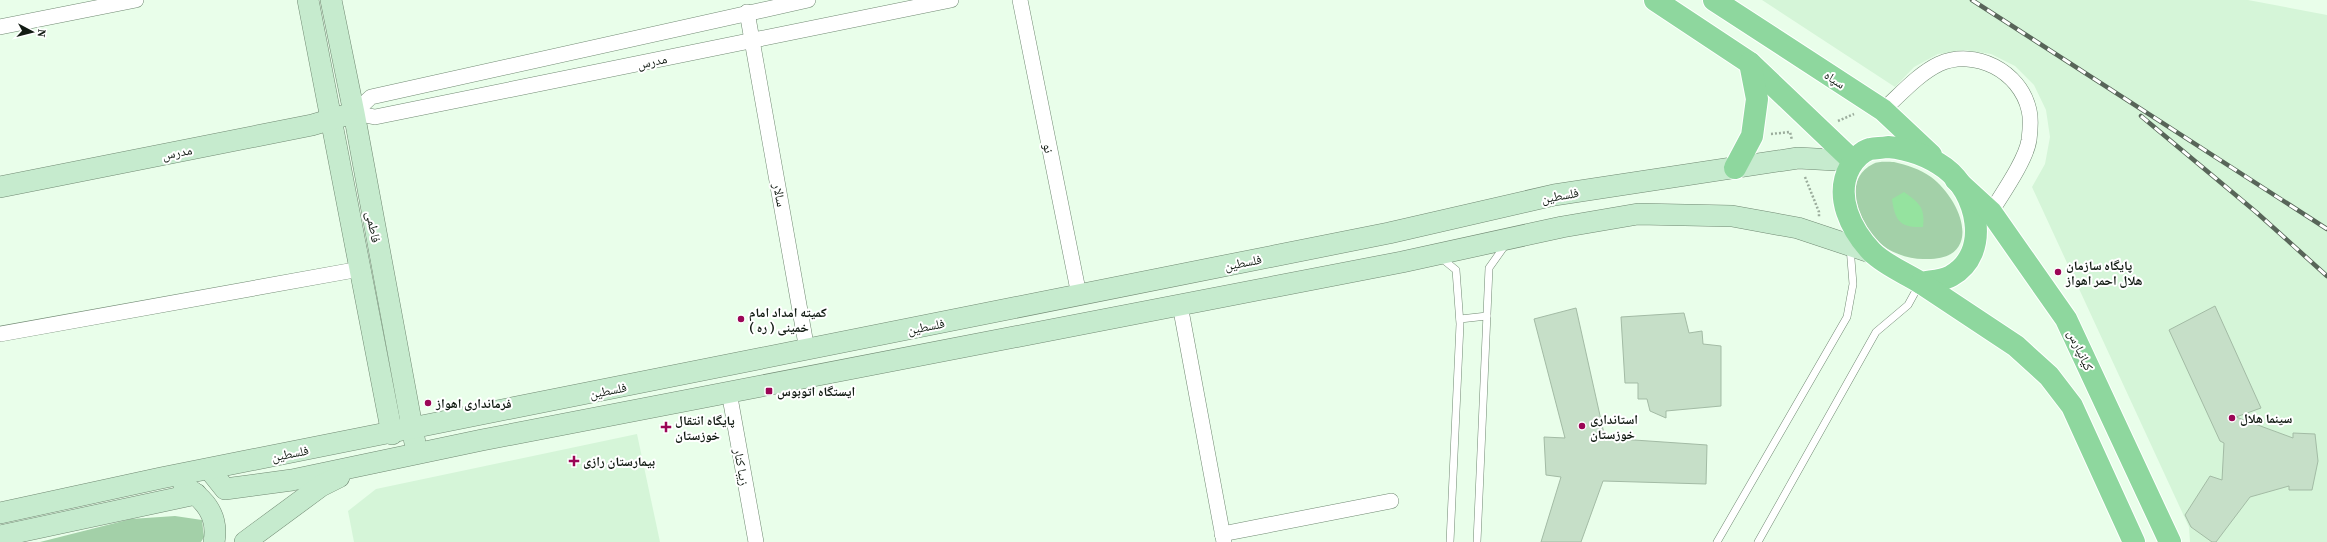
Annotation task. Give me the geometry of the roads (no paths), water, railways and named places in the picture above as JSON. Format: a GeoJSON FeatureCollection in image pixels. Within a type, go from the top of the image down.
{"type":"FeatureCollection","features":[{"type":"Feature","properties":{"kind":"main road"},"geometry":{"type":"LineString","coordinates":[[1655,0],[1750,63],[1853,161]]}},
{"type":"Feature","properties":{"kind":"main road","name":"سپاه"},"geometry":{"type":"LineString","coordinates":[[1714,0],[1883,110],[1951,175]]}},
{"type":"Feature","properties":{"kind":"main road"},"geometry":{"type":"LineString","coordinates":[[1735,168],[1752,136],[1757,99],[1750,63]]}},
{"type":"Feature","properties":{"kind":"main road"},"geometry":{"type":"LineString","coordinates":[[1921,283],[1951,276],[1966,261],[1976,244],[1976,224],[1972,207],[1951,175],[1921,154],[1906,149],[1888,147],[1869,149],[1853,161],[1844,178],[1844,198],[1848,215],[1855,230],[1873,253],[2016,346],[2049,376],[2072,406],[2134,542]]}},
{"type":"Feature","properties":{"kind":"main road","name":"کیانپارس"},"geometry":{"type":"LineString","coordinates":[[1951,175],[1991,212],[2066,319],[2170,542]]}},
{"type":"Feature","properties":{"kind":"street"},"geometry":{"type":"LineString","coordinates":[[0,27],[136,0]]}},
{"type":"Feature","properties":{"kind":"street","name":"فاطمی"},"geometry":{"type":"LineString","coordinates":[[308,0],[392,434]]}},
{"type":"Feature","properties":{"kind":"street","name":"فاطمی"},"geometry":{"type":"LineString","coordinates":[[331,0],[354,113],[417,453]]}},
{"type":"Feature","properties":{"kind":"street","name":"مدرس"},"geometry":{"type":"LineString","coordinates":[[354,113],[371,97],[747,12],[808,0]]}},
{"type":"Feature","properties":{"kind":"street","name":"مدرس"},"geometry":{"type":"LineString","coordinates":[[0,187],[312,125],[354,113],[375,117],[951,0]]}},
{"type":"Feature","properties":{"kind":"street","name":"نو"},"geometry":{"type":"LineString","coordinates":[[1020,0],[1079,295]]}},
{"type":"Feature","properties":{"kind":"street","name":"سالار"},"geometry":{"type":"LineString","coordinates":[[747,12],[807,350]]}},
{"type":"Feature","properties":{"kind":"street"},"geometry":{"type":"LineString","coordinates":[[1883,110],[1911,85],[1939,64],[1963,58],[1985,61],[2008,75],[2021,90],[2030,110],[2029,141],[2015,171],[1991,212]]}},
{"type":"Feature","properties":{"kind":"street","name":"فلسطین"},"geometry":{"type":"LineString","coordinates":[[0,513],[161,478],[392,434],[1306,250],[1554,195],[1798,158],[1853,161]]}},
{"type":"Feature","properties":{"kind":"street","name":"فلسطین"},"geometry":{"type":"LineString","coordinates":[[209,470],[225,489],[292,480],[417,453],[1180,305],[1437,254],[1562,227],[1638,214],[1724,216],[1798,228],[1873,253]]}},
{"type":"Feature","properties":{"kind":"street"},"geometry":{"type":"LineString","coordinates":[[1306,250],[1311,279]]}},
{"type":"Feature","properties":{"kind":"street"},"geometry":{"type":"LineString","coordinates":[[0,334],[360,269]]}},
{"type":"Feature","properties":{"kind":"street"},"geometry":{"type":"LineString","coordinates":[[1180,305],[1223,538],[1391,501]]}},
{"type":"Feature","properties":{"kind":"street","name":"زیبا کنار"},"geometry":{"type":"LineString","coordinates":[[729,392],[756,542]]}},
{"type":"Feature","properties":{"kind":"street"},"geometry":{"type":"LineString","coordinates":[[244,542],[321,486],[368,463]]}},
{"type":"Feature","properties":{"kind":"street"},"geometry":{"type":"LineString","coordinates":[[161,478],[178,483],[196,494],[212,511],[216,534],[214,542]]}},
{"type":"Feature","properties":{"kind":"street"},"geometry":{"type":"LineString","coordinates":[[0,536],[196,494]]}},
{"type":"Feature","properties":{"kind":"lane"},"geometry":{"type":"LineString","coordinates":[[1477,542],[1489,268],[1510,238]]}},
{"type":"Feature","properties":{"kind":"lane"},"geometry":{"type":"LineString","coordinates":[[1717,542],[1847,317],[1853,284],[1850,245]]}},
{"type":"Feature","properties":{"kind":"lane"},"geometry":{"type":"LineString","coordinates":[[1437,254],[1456,270],[1460,319],[1450,542]]}},
{"type":"Feature","properties":{"kind":"lane"},"geometry":{"type":"LineString","coordinates":[[1758,542],[1876,332],[1908,305],[1921,283]]}},
{"type":"Feature","properties":{"kind":"lane"},"geometry":{"type":"LineString","coordinates":[[1460,319],[1487,316]]}},
{"type":"Feature","properties":{"kind":"railway"},"geometry":{"type":"LineString","coordinates":[[1972,0],[2327,229]]}},
{"type":"Feature","properties":{"kind":"railway"},"geometry":{"type":"LineString","coordinates":[[2141,116],[2256,212],[2327,276]]}},
{"type":"Feature","properties":{"kind":"place","name":"پایگاه سازمان هلال احمر اهواز"},"geometry":{"type":"Point","coordinates":[2058,272]}},
{"type":"Feature","properties":{"kind":"place","name":"کمیته امداد امام خمینی ( ره )"},"geometry":{"type":"Point","coordinates":[741,319]}},
{"type":"Feature","properties":{"kind":"place","name":"ایستگاه اتوبوس"},"geometry":{"type":"Point","coordinates":[769,391]}},
{"type":"Feature","properties":{"kind":"place","name":"فرمانداری اهواز"},"geometry":{"type":"Point","coordinates":[428,403]}},
{"type":"Feature","properties":{"kind":"place","name":"سینما هلال"},"geometry":{"type":"Point","coordinates":[2232,418]}},
{"type":"Feature","properties":{"kind":"place","name":"استانداری خوزستان"},"geometry":{"type":"Point","coordinates":[1582,426]}},
{"type":"Feature","properties":{"kind":"place","name":"پایگاه انتقال خوزستان"},"geometry":{"type":"Point","coordinates":[666,427]}},
{"type":"Feature","properties":{"kind":"place","name":"بیمارستان رازی"},"geometry":{"type":"Point","coordinates":[574,461]}}]}
